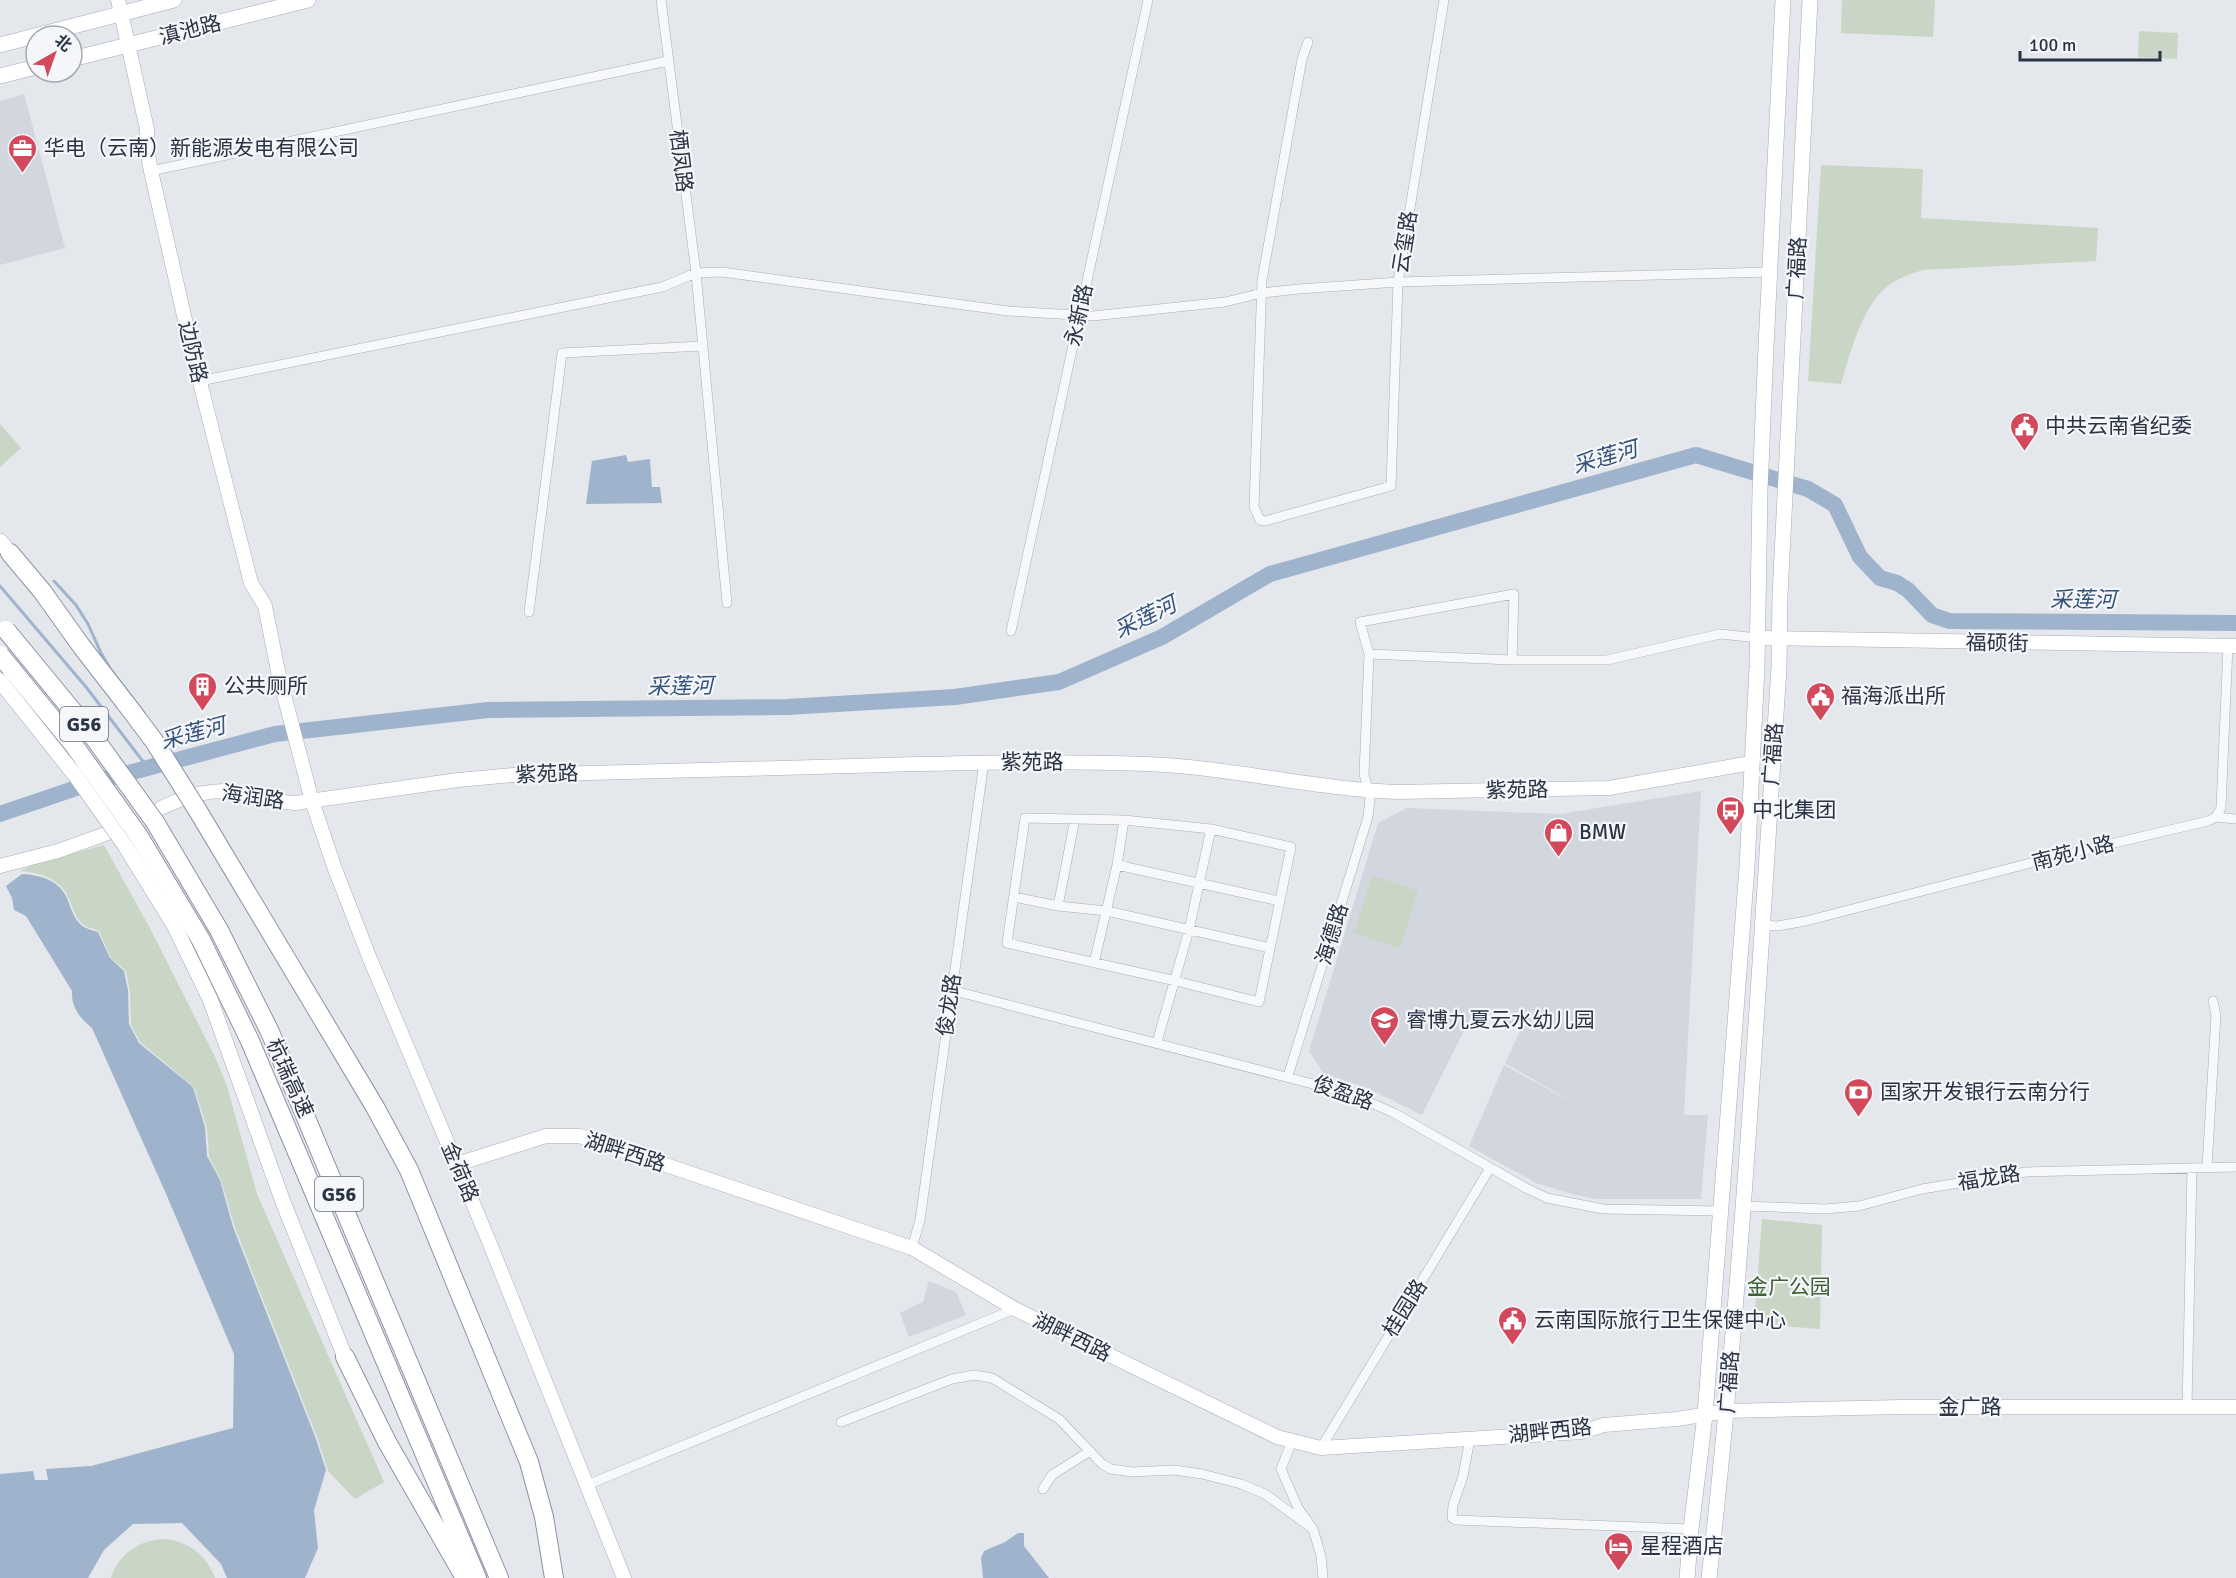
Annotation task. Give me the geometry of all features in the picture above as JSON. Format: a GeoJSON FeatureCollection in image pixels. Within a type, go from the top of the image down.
{"type":"FeatureCollection","features":[{"type":"Feature","properties":{"kind":"highway"},"geometry":{"type":"LineString","coordinates":[[5,547],[42,591],[154,741],[375,1107],[409,1170],[530,1462],[542,1504],[554,1578]]}},
{"type":"Feature","properties":{"kind":"highway","name":"杭瑞高速"},"geometry":{"type":"LineString","coordinates":[[3,627],[158,815],[215,922],[270,1032],[499,1578]]}},
{"type":"Feature","properties":{"kind":"highway","name":"杭瑞高速"},"geometry":{"type":"LineString","coordinates":[[0,655],[73,744],[131,839],[201,939],[250,1041],[477,1578]]}},
{"type":"Feature","properties":{"kind":"highway"},"geometry":{"type":"LineString","coordinates":[[345,1357],[387,1442],[465,1578]]}},
{"type":"Feature","properties":{"kind":"main road","name":"滇池路"},"geometry":{"type":"LineString","coordinates":[[0,45],[121,7],[174,0]]}},
{"type":"Feature","properties":{"kind":"main road","name":"滇池路"},"geometry":{"type":"LineString","coordinates":[[84,55],[308,0]]}},
{"type":"Feature","properties":{"kind":"main road","name":"广福路"},"geometry":{"type":"LineString","coordinates":[[1688,1578],[1691,1529],[1705,1415],[1747,867],[1758,638],[1760,490],[1783,0]]}},
{"type":"Feature","properties":{"kind":"main road","name":"广福路"},"geometry":{"type":"LineString","coordinates":[[1709,1578],[1727,1411],[1744,1206],[1762,926],[1780,640],[1780,595],[1810,0]]}},
{"type":"Feature","properties":{"kind":"main road"},"geometry":{"type":"LineString","coordinates":[[0,76],[24,70]]}},
{"type":"Feature","properties":{"kind":"main road"},"geometry":{"type":"LineString","coordinates":[[0,681],[131,839],[210,999],[283,1202],[345,1357]]}},
{"type":"Feature","properties":{"kind":"street","name":"栖凤路"},"geometry":{"type":"LineString","coordinates":[[661,0],[696,273],[727,603]]}},
{"type":"Feature","properties":{"kind":"street","name":"永新路"},"geometry":{"type":"LineString","coordinates":[[1011,631],[1148,0]]}},
{"type":"Feature","properties":{"kind":"street","name":"云玺路"},"geometry":{"type":"LineString","coordinates":[[1262,293],[1254,507],[1260,520],[1265,521],[1300,513],[1391,486],[1398,282],[1444,0]]}},
{"type":"Feature","properties":{"kind":"street","name":"边防路"},"geometry":{"type":"LineString","coordinates":[[121,7],[147,129],[147,150],[151,171],[200,381],[251,583],[265,606],[303,763]]}},
{"type":"Feature","properties":{"kind":"street"},"geometry":{"type":"LineString","coordinates":[[1262,293],[1264,269],[1291,113],[1302,59],[1308,42]]}},
{"type":"Feature","properties":{"kind":"street"},"geometry":{"type":"LineString","coordinates":[[151,171],[668,61]]}},
{"type":"Feature","properties":{"kind":"street"},"geometry":{"type":"LineString","coordinates":[[200,381],[662,287],[696,273],[722,272],[1008,311],[1093,316],[1225,302],[1262,293],[1398,282],[1770,272]]}},
{"type":"Feature","properties":{"kind":"street"},"geometry":{"type":"LineString","coordinates":[[529,612],[562,353],[703,346]]}},
{"type":"Feature","properties":{"kind":"street","name":"海德路"},"geometry":{"type":"LineString","coordinates":[[1288,1076],[1368,817],[1370,798],[1364,774],[1369,654],[1359,622],[1514,594],[1512,660]]}},
{"type":"Feature","properties":{"kind":"street"},"geometry":{"type":"LineString","coordinates":[[1369,654],[1512,660],[1607,660],[1720,634],[1758,638]]}},
{"type":"Feature","properties":{"kind":"street","name":"福硕街"},"geometry":{"type":"LineString","coordinates":[[1758,638],[2232,646]]}},
{"type":"Feature","properties":{"kind":"street"},"geometry":{"type":"LineString","coordinates":[[2232,646],[2222,800],[2216,817],[2236,819]]}},
{"type":"Feature","properties":{"kind":"street","name":"紫苑路"},"geometry":{"type":"LineString","coordinates":[[312,801],[458,780],[513,775],[984,762],[1149,764],[1231,771],[1367,791],[1609,788],[1751,764]]}},
{"type":"Feature","properties":{"kind":"street","name":"俊龙路"},"geometry":{"type":"LineString","coordinates":[[912,1248],[920,1220],[984,762]]}},
{"type":"Feature","properties":{"kind":"street","name":"金荷路"},"geometry":{"type":"LineString","coordinates":[[303,763],[312,801],[335,869],[370,959],[457,1164],[624,1578]]}},
{"type":"Feature","properties":{"kind":"street","name":"海润路"},"geometry":{"type":"LineString","coordinates":[[158,815],[196,793],[219,790],[243,793],[273,802],[312,801]]}},
{"type":"Feature","properties":{"kind":"street","name":"南苑小路"},"geometry":{"type":"LineString","coordinates":[[1762,926],[1806,921],[2034,862],[2208,821],[2216,817]]}},
{"type":"Feature","properties":{"kind":"street"},"geometry":{"type":"LineString","coordinates":[[1025,818],[1124,820],[1211,829],[1291,847],[1259,1002],[1176,981],[1007,944],[1025,818]]}},
{"type":"Feature","properties":{"kind":"street"},"geometry":{"type":"LineString","coordinates":[[1058,906],[1075,819]]}},
{"type":"Feature","properties":{"kind":"street"},"geometry":{"type":"LineString","coordinates":[[1094,963],[1117,865],[1124,820]]}},
{"type":"Feature","properties":{"kind":"street"},"geometry":{"type":"LineString","coordinates":[[1157,1042],[1189,930],[1211,829]]}},
{"type":"Feature","properties":{"kind":"street"},"geometry":{"type":"LineString","coordinates":[[0,866],[58,851],[108,833]]}},
{"type":"Feature","properties":{"kind":"street"},"geometry":{"type":"LineString","coordinates":[[1117,865],[1280,901]]}},
{"type":"Feature","properties":{"kind":"street"},"geometry":{"type":"LineString","coordinates":[[1014,897],[1058,906],[1107,911],[1270,948]]}},
{"type":"Feature","properties":{"kind":"street","name":"俊盈路"},"geometry":{"type":"LineString","coordinates":[[951,990],[1288,1076],[1372,1102],[1546,1198],[1581,1206],[1623,1210],[1721,1211]]}},
{"type":"Feature","properties":{"kind":"street"},"geometry":{"type":"LineString","coordinates":[[2207,1167],[2216,1015],[2213,1001]]}},
{"type":"Feature","properties":{"kind":"street","name":"湖畔西路"},"geometry":{"type":"LineString","coordinates":[[457,1164],[546,1136],[580,1136],[912,1248],[1015,1309],[1277,1437],[1321,1448],[1581,1432],[1604,1425],[1705,1415]]}},
{"type":"Feature","properties":{"kind":"street","name":"福龙路"},"geometry":{"type":"LineString","coordinates":[[1744,1206],[1825,1209],[1859,1206],[1922,1190],[2026,1172],[2236,1167]]}},
{"type":"Feature","properties":{"kind":"street","name":"桂园路"},"geometry":{"type":"LineString","coordinates":[[1321,1448],[1490,1168]]}},
{"type":"Feature","properties":{"kind":"street"},"geometry":{"type":"LineString","coordinates":[[2187,1408],[2192,1168]]}},
{"type":"Feature","properties":{"kind":"street"},"geometry":{"type":"LineString","coordinates":[[587,1485],[1015,1309]]}},
{"type":"Feature","properties":{"kind":"street"},"geometry":{"type":"LineString","coordinates":[[841,1422],[952,1379],[974,1375],[992,1378],[1059,1419],[1102,1464],[1111,1469],[1132,1472],[1174,1470],[1202,1474],[1241,1484],[1265,1494],[1313,1529]]}},
{"type":"Feature","properties":{"kind":"street","name":"金广路"},"geometry":{"type":"LineString","coordinates":[[1705,1415],[1727,1411],[1901,1407],[2236,1407]]}},
{"type":"Feature","properties":{"kind":"street"},"geometry":{"type":"LineString","coordinates":[[1470,1438],[1463,1476],[1453,1505],[1452,1518],[1456,1520],[1691,1529]]}},
{"type":"Feature","properties":{"kind":"street"},"geometry":{"type":"LineString","coordinates":[[1292,1442],[1281,1469],[1298,1508],[1313,1529],[1321,1556],[1323,1578]]}},
{"type":"Feature","properties":{"kind":"street"},"geometry":{"type":"LineString","coordinates":[[1042,1489],[1052,1475],[1090,1451]]}},
{"type":"Feature","properties":{"kind":"shaded area","name":"华电（云南）新能源发电有限公司"},"geometry":{"type":"Polygon","coordinates":[[[24,94],[65,248],[0,265],[0,101],[24,94]]]}},
{"type":"Feature","properties":{"kind":"shaded area"},"geometry":{"type":"Polygon","coordinates":[[[1701,791],[1684,1115],[1708,1115],[1701,1199],[1596,1199],[1572,1194],[1536,1183],[1469,1146],[1504,1065],[1579,1106],[1505,1063],[1520,1031],[1476,1007],[1422,1115],[1369,1089],[1323,1073],[1309,1051],[1378,823],[1407,808],[1561,814],[1701,791]]]}},
{"type":"Feature","properties":{"kind":"shaded area"},"geometry":{"type":"Polygon","coordinates":[[[929,1281],[956,1292],[966,1315],[909,1337],[900,1313],[923,1302],[929,1281]]]}},
{"type":"Feature","properties":{"kind":"green space"},"geometry":{"type":"Polygon","coordinates":[[[1842,0],[1935,0],[1933,37],[1841,33],[1842,0]]]}},
{"type":"Feature","properties":{"kind":"green space"},"geometry":{"type":"Polygon","coordinates":[[[2139,31],[2178,33],[2177,59],[2138,57],[2139,31]]]}},
{"type":"Feature","properties":{"kind":"green space"},"geometry":{"type":"Polygon","coordinates":[[[1821,165],[1923,169],[1921,218],[2098,228],[2096,261],[1923,270],[1904,276],[1879,294],[1864,317],[1841,384],[1808,381],[1821,165]]]}},
{"type":"Feature","properties":{"kind":"green space"},"geometry":{"type":"Polygon","coordinates":[[[0,424],[21,448],[0,467],[0,424]]]}},
{"type":"Feature","properties":{"kind":"green space"},"geometry":{"type":"Polygon","coordinates":[[[104,845],[152,932],[215,1057],[227,1086],[257,1194],[384,1482],[355,1499],[328,1471],[235,1228],[221,1180],[209,1157],[207,1128],[194,1087],[140,1042],[131,1025],[130,992],[126,971],[111,958],[99,931],[85,926],[79,920],[60,885],[48,877],[20,871],[36,863],[104,845]]]}},
{"type":"Feature","properties":{"kind":"green space"},"geometry":{"type":"Polygon","coordinates":[[[1372,876],[1418,891],[1400,948],[1354,933],[1372,876]]]}},
{"type":"Feature","properties":{"kind":"green space","name":"金广公园"},"geometry":{"type":"Polygon","coordinates":[[[1762,1219],[1822,1225],[1820,1329],[1754,1324],[1762,1219]]]}},
{"type":"Feature","properties":{"kind":"green space"},"geometry":{"type":"Polygon","coordinates":[[[153,1540],[180,1542],[201,1555],[215,1578],[111,1578],[119,1562],[130,1550],[153,1540]]]}},
{"type":"Feature","properties":{"kind":"water"},"geometry":{"type":"Polygon","coordinates":[[[626,455],[628,462],[650,459],[652,487],[660,487],[662,503],[586,504],[592,461],[626,455]]]}},
{"type":"Feature","properties":{"kind":"water"},"geometry":{"type":"Polygon","coordinates":[[[22,874],[42,877],[54,883],[64,892],[78,921],[84,927],[98,932],[110,958],[124,971],[128,990],[129,1024],[139,1043],[193,1087],[205,1127],[207,1156],[220,1180],[233,1227],[326,1470],[314,1510],[318,1548],[305,1578],[227,1578],[221,1564],[182,1523],[133,1524],[104,1550],[88,1578],[0,1578],[0,1474],[33,1471],[35,1480],[48,1480],[46,1469],[91,1466],[233,1428],[234,1354],[92,1028],[77,1012],[72,991],[26,916],[14,910],[12,898],[6,886],[22,874]]]}},
{"type":"Feature","properties":{"kind":"water"},"geometry":{"type":"Polygon","coordinates":[[[1018,1533],[1024,1533],[1024,1546],[1049,1578],[983,1578],[981,1558],[984,1551],[1005,1542],[1018,1533]]]}},
{"type":"Feature","properties":{"kind":"waterway","name":"采莲河"},"geometry":{"type":"LineString","coordinates":[[0,814],[91,783],[275,734],[488,710],[787,707],[955,697],[1059,682],[1162,637],[1270,574],[1696,455],[1808,489],[1835,505],[1860,557],[1880,578],[1897,583],[1908,590],[1932,615],[1949,621],[2236,623]]}},
{"type":"Feature","properties":{"kind":"waterway"},"geometry":{"type":"LineString","coordinates":[[54,581],[76,605],[111,670],[144,713]]}},
{"type":"Feature","properties":{"kind":"waterway"},"geometry":{"type":"LineString","coordinates":[[0,586],[86,687],[148,768]]}},
{"type":"Feature","properties":{"kind":"place","name":"华电（云南）新能源发电有限公司"},"geometry":{"type":"Point","coordinates":[23,174]}},
{"type":"Feature","properties":{"kind":"place","name":"中共云南省纪委"},"geometry":{"type":"Point","coordinates":[2024,452]}},
{"type":"Feature","properties":{"kind":"place","name":"公共厕所"},"geometry":{"type":"Point","coordinates":[203,712]}},
{"type":"Feature","properties":{"kind":"place","name":"福海派出所"},"geometry":{"type":"Point","coordinates":[1820,722]}},
{"type":"Feature","properties":{"kind":"place","name":"中北集团"},"geometry":{"type":"Point","coordinates":[1731,836]}},
{"type":"Feature","properties":{"kind":"place","name":"BMW"},"geometry":{"type":"Point","coordinates":[1558,858]}},
{"type":"Feature","properties":{"kind":"place","name":"睿博九夏云水幼儿园"},"geometry":{"type":"Point","coordinates":[1385,1046]}},
{"type":"Feature","properties":{"kind":"place","name":"国家开发银行云南分行"},"geometry":{"type":"Point","coordinates":[1859,1118]}},
{"type":"Feature","properties":{"kind":"place","name":"云南国际旅行卫生保健中心"},"geometry":{"type":"Point","coordinates":[1513,1346]}},
{"type":"Feature","properties":{"kind":"place","name":"星程酒店"},"geometry":{"type":"Point","coordinates":[1619,1572]}}]}
